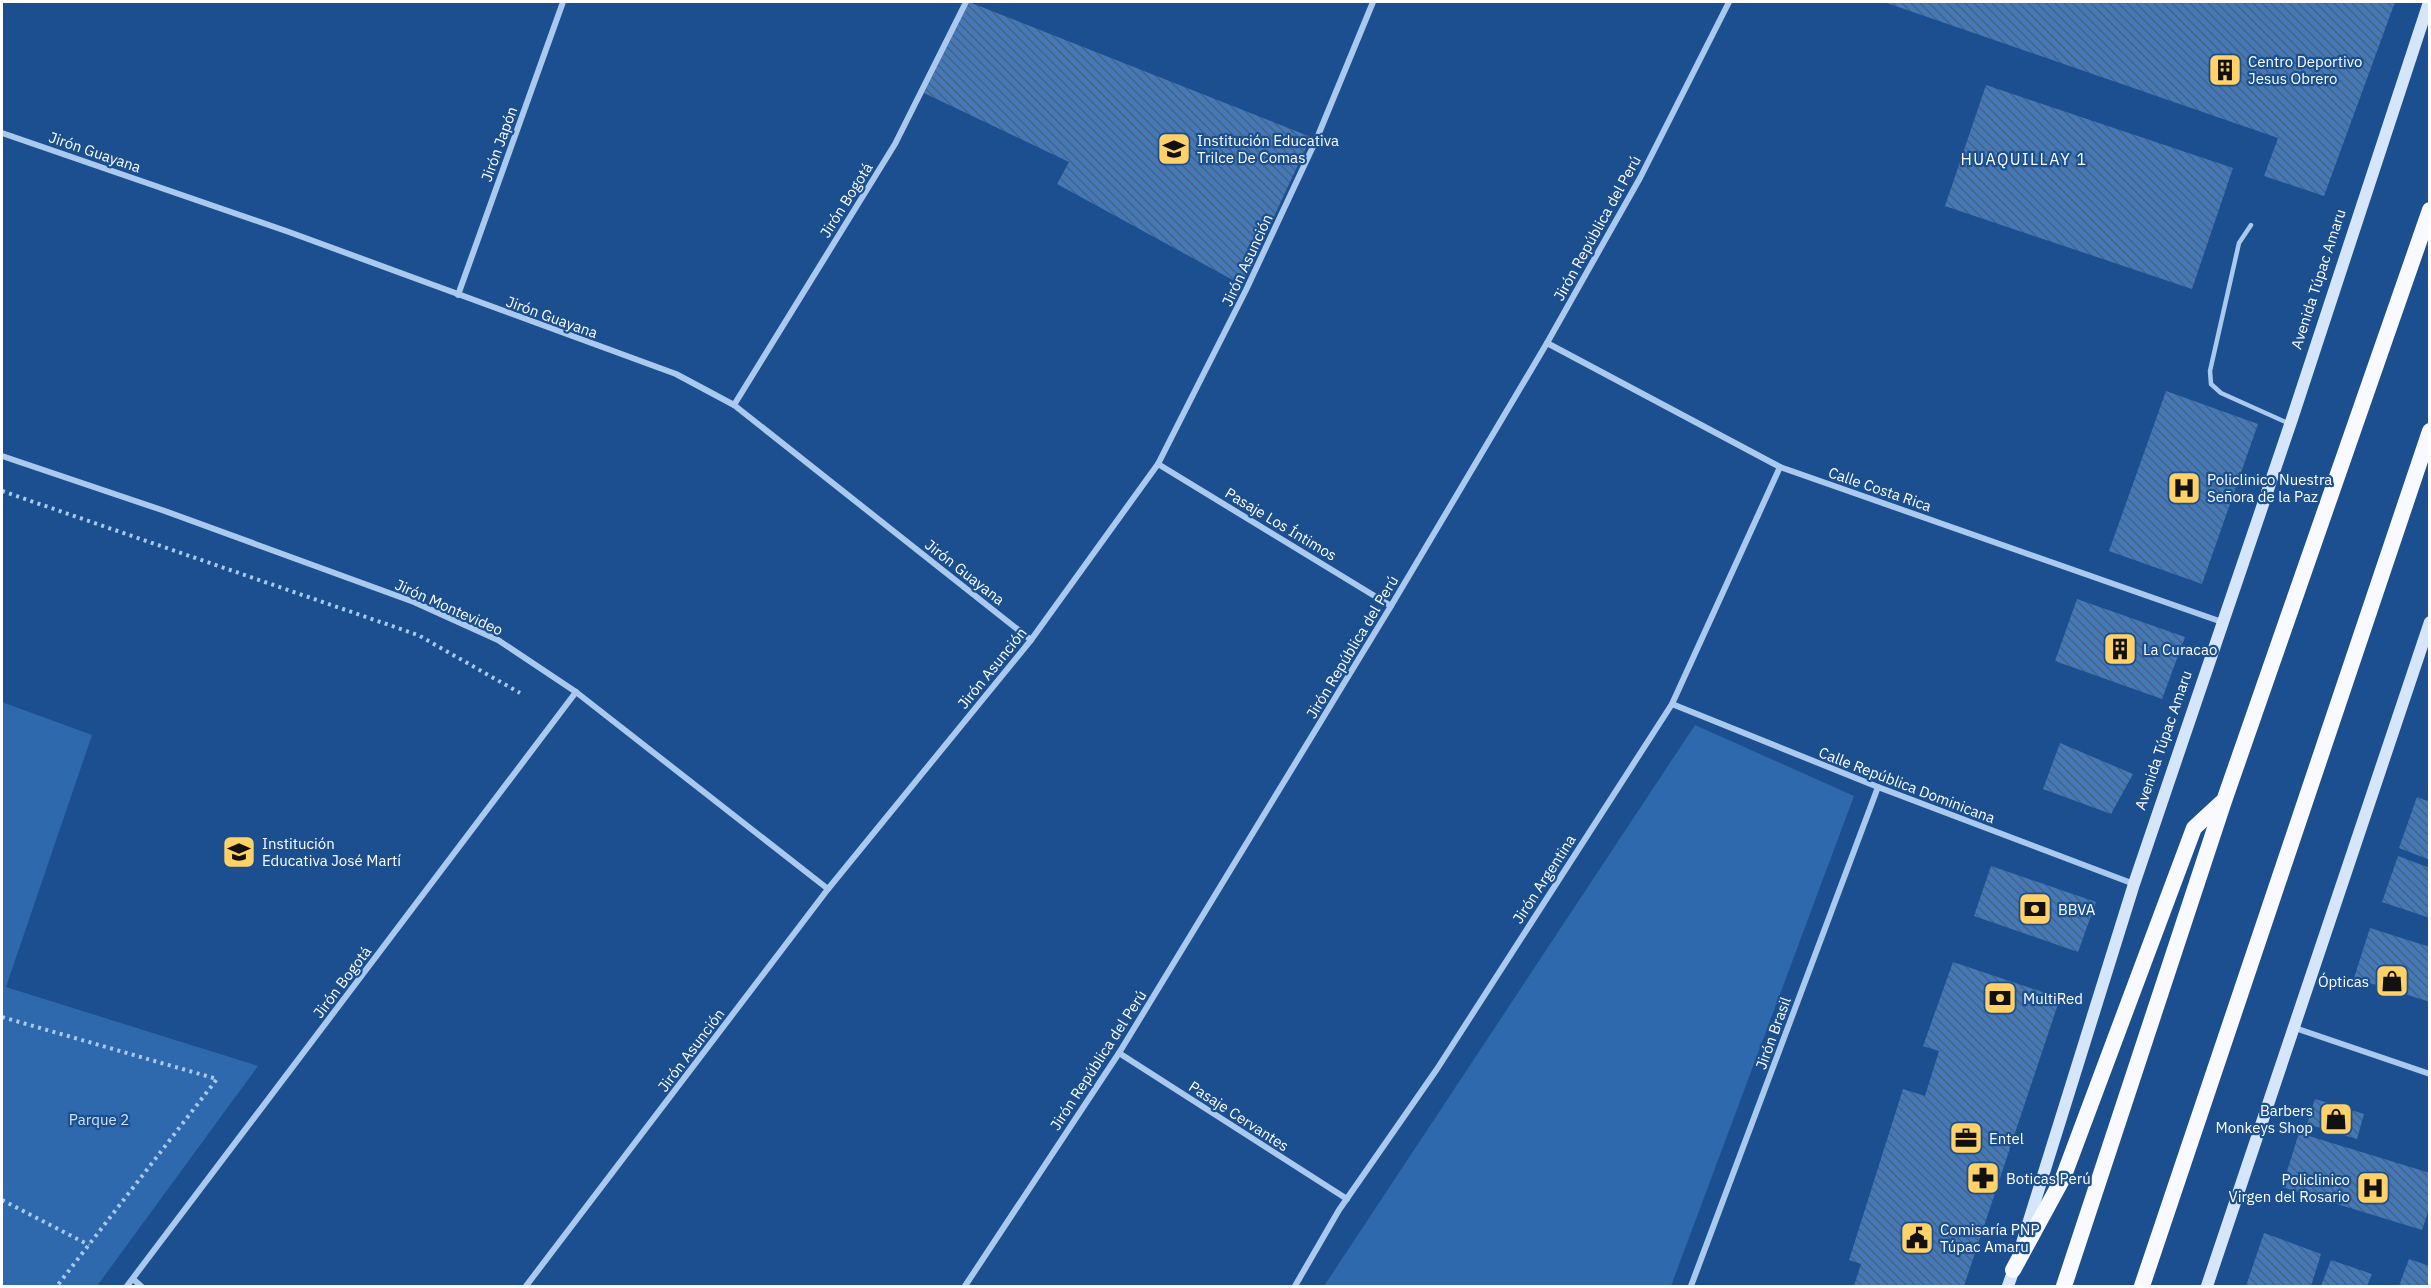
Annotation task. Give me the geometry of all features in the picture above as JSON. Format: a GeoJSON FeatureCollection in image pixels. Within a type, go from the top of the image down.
{"type":"FeatureCollection","features":[{"type":"Feature","properties":{"kind":"highway"},"geometry":{"type":"LineString","coordinates":[[2064,1287],[2224,801],[2430,210]]}},
{"type":"Feature","properties":{"kind":"highway"},"geometry":{"type":"LineString","coordinates":[[2142,1287],[2430,431]]}},
{"type":"Feature","properties":{"kind":"highway"},"geometry":{"type":"LineString","coordinates":[[2013,1270],[2063,1178],[2194,828],[2224,801]]}},
{"type":"Feature","properties":{"kind":"main road","name":"Avenida Túpac Amaru"},"geometry":{"type":"LineString","coordinates":[[2008,1287],[2134,884],[2290,424],[2428,2]]}},
{"type":"Feature","properties":{"kind":"main road"},"geometry":{"type":"LineString","coordinates":[[2207,1287],[2430,622]]}},
{"type":"Feature","properties":{"kind":"street","name":"Jirón Japón"},"geometry":{"type":"LineString","coordinates":[[458,295],[563,2]]}},
{"type":"Feature","properties":{"kind":"street","name":"Jirón Bogotá"},"geometry":{"type":"LineString","coordinates":[[734,405],[895,144],[966,2]]}},
{"type":"Feature","properties":{"kind":"street","name":"Jirón Asunción"},"geometry":{"type":"LineString","coordinates":[[526,1287],[828,889],[1031,640],[1158,464],[1251,279],[1317,138],[1373,2]]}},
{"type":"Feature","properties":{"kind":"street","name":"Jirón República del Perú"},"geometry":{"type":"LineString","coordinates":[[965,1287],[1119,1053],[1391,606],[1547,343],[1640,178],[1729,2]]}},
{"type":"Feature","properties":{"kind":"street","name":"Jirón Guayana"},"geometry":{"type":"LineString","coordinates":[[2,133],[289,232],[676,374],[734,405],[1031,640]]}},
{"type":"Feature","properties":{"kind":"street","name":"Calle Costa Rica"},"geometry":{"type":"LineString","coordinates":[[1547,343],[1780,467],[2222,622]]}},
{"type":"Feature","properties":{"kind":"street","name":"Jirón Montevideo"},"geometry":{"type":"LineString","coordinates":[[2,456],[162,510],[414,602],[498,640],[576,692],[828,889]]}},
{"type":"Feature","properties":{"kind":"street","name":"Pasaje Los Íntimos"},"geometry":{"type":"LineString","coordinates":[[1158,464],[1391,606]]}},
{"type":"Feature","properties":{"kind":"street","name":"Jirón Argentina"},"geometry":{"type":"LineString","coordinates":[[1295,1287],[1347,1199],[1437,1069],[1672,704],[1780,467]]}},
{"type":"Feature","properties":{"kind":"street","name":"Jirón Bogotá"},"geometry":{"type":"LineString","coordinates":[[127,1287],[576,692]]}},
{"type":"Feature","properties":{"kind":"street","name":"Calle República Dominicana"},"geometry":{"type":"LineString","coordinates":[[1672,704],[1878,788],[2134,884]]}},
{"type":"Feature","properties":{"kind":"street","name":"Jirón Brasil"},"geometry":{"type":"LineString","coordinates":[[1691,1287],[1878,788]]}},
{"type":"Feature","properties":{"kind":"street"},"geometry":{"type":"LineString","coordinates":[[2295,1028],[2430,1074]]}},
{"type":"Feature","properties":{"kind":"street","name":"Pasaje Cervantes"},"geometry":{"type":"LineString","coordinates":[[1119,1053],[1347,1199]]}},
{"type":"Feature","properties":{"kind":"street"},"geometry":{"type":"LineString","coordinates":[[133,1279],[141,1287]]}},
{"type":"Feature","properties":{"kind":"lane"},"geometry":{"type":"LineString","coordinates":[[2251,225],[2239,243],[2210,371],[2211,384],[2221,393],[2290,424]]}},
{"type":"Feature","properties":{"kind":"path"},"geometry":{"type":"LineString","coordinates":[[2,491],[418,635],[520,693]]}},
{"type":"Feature","properties":{"kind":"path"},"geometry":{"type":"LineString","coordinates":[[2,1017],[217,1079],[57,1287]]}},
{"type":"Feature","properties":{"kind":"path"},"geometry":{"type":"LineString","coordinates":[[2,1200],[89,1245]]}},
{"type":"Feature","properties":{"kind":"green space","name":"Parque 2"},"geometry":{"type":"Polygon","coordinates":[[[2,702],[92,735],[6,987],[258,1066],[97,1286],[2,1286],[2,702]]]}},
{"type":"Feature","properties":{"kind":"green space"},"geometry":{"type":"Polygon","coordinates":[[[1695,725],[1854,796],[1671,1286],[1324,1286],[1695,725]]]}},
{"type":"Feature","properties":{"kind":"building","name":"Institución Educativa Trilce De Comas"},"geometry":{"type":"Polygon","coordinates":[[[969,2],[1311,137],[1242,285],[1057,184],[1069,162],[924,93],[969,2]]]}},
{"type":"Feature","properties":{"kind":"building","name":"Centro Deportivo Jesus Obrero"},"geometry":{"type":"Polygon","coordinates":[[[1884,2],[2395,2],[2324,196],[2264,176],[2278,138],[1884,2]]]}},
{"type":"Feature","properties":{"kind":"building"},"geometry":{"type":"Polygon","coordinates":[[[1986,85],[2233,168],[2192,289],[1945,206],[1986,85]]]}},
{"type":"Feature","properties":{"kind":"building","name":"Policlinico Nuestra Señora de la Paz"},"geometry":{"type":"Polygon","coordinates":[[[2166,391],[2258,424],[2202,584],[2109,551],[2166,391]]]}},
{"type":"Feature","properties":{"kind":"building","name":"La Curacao"},"geometry":{"type":"Polygon","coordinates":[[[2077,599],[2185,637],[2162,699],[2055,661],[2077,599]]]}},
{"type":"Feature","properties":{"kind":"building"},"geometry":{"type":"Polygon","coordinates":[[[2060,743],[2133,774],[2111,814],[2043,789],[2060,743]]]}},
{"type":"Feature","properties":{"kind":"building"},"geometry":{"type":"Polygon","coordinates":[[[2417,797],[2430,802],[2430,860],[2399,848],[2417,797]]]}},
{"type":"Feature","properties":{"kind":"building"},"geometry":{"type":"Polygon","coordinates":[[[2398,856],[2430,868],[2430,918],[2382,902],[2398,856]]]}},
{"type":"Feature","properties":{"kind":"building","name":"BBVA"},"geometry":{"type":"Polygon","coordinates":[[[1991,866],[2096,902],[2078,952],[1974,916],[1991,866]]]}},
{"type":"Feature","properties":{"kind":"building"},"geometry":{"type":"Polygon","coordinates":[[[2370,928],[2430,947],[2430,1002],[2354,978],[2370,928]]]}},
{"type":"Feature","properties":{"kind":"building"},"geometry":{"type":"Polygon","coordinates":[[[1953,962],[2060,998],[1964,1286],[1854,1286],[1861,1264],[1849,1260],[1903,1089],[1925,1096],[1939,1051],[1923,1046],[1953,962]]]}},
{"type":"Feature","properties":{"kind":"building","name":"Barbers Monkeys Shop"},"geometry":{"type":"Polygon","coordinates":[[[2315,1099],[2364,1114],[2357,1139],[2307,1124],[2315,1099]]]}},
{"type":"Feature","properties":{"kind":"building"},"geometry":{"type":"Polygon","coordinates":[[[2299,1133],[2430,1173],[2430,1206],[2422,1230],[2282,1187],[2299,1133]]]}},
{"type":"Feature","properties":{"kind":"building"},"geometry":{"type":"Polygon","coordinates":[[[2264,1233],[2321,1254],[2311,1286],[2246,1286],[2264,1233]]]}},
{"type":"Feature","properties":{"kind":"building"},"geometry":{"type":"Polygon","coordinates":[[[2409,1259],[2430,1266],[2430,1286],[2399,1286],[2409,1259]]]}},
{"type":"Feature","properties":{"kind":"building"},"geometry":{"type":"Polygon","coordinates":[[[2331,1260],[2372,1274],[2367,1286],[2321,1286],[2331,1260]]]}},
{"type":"Feature","properties":{"kind":"place","name":"Centro Deportivo Jesus Obrero"},"geometry":{"type":"Point","coordinates":[2225,70]}},
{"type":"Feature","properties":{"kind":"place","name":"Institución Educativa Trilce De Comas"},"geometry":{"type":"Point","coordinates":[1174,149]}},
{"type":"Feature","properties":{"kind":"place","name":"Policlinico Nuestra Señora de la Paz"},"geometry":{"type":"Point","coordinates":[2184,488]}},
{"type":"Feature","properties":{"kind":"place","name":"La Curacao"},"geometry":{"type":"Point","coordinates":[2120,649]}},
{"type":"Feature","properties":{"kind":"place","name":"Institución Educativa José Martí"},"geometry":{"type":"Point","coordinates":[239,852]}},
{"type":"Feature","properties":{"kind":"place","name":"BBVA"},"geometry":{"type":"Point","coordinates":[2035,909]}},
{"type":"Feature","properties":{"kind":"place","name":"Ópticas"},"geometry":{"type":"Point","coordinates":[2392,981]}},
{"type":"Feature","properties":{"kind":"place","name":"MultiRed"},"geometry":{"type":"Point","coordinates":[2000,998]}},
{"type":"Feature","properties":{"kind":"place","name":"Barbers Monkeys Shop"},"geometry":{"type":"Point","coordinates":[2336,1119]}},
{"type":"Feature","properties":{"kind":"place","name":"Entel"},"geometry":{"type":"Point","coordinates":[1966,1138]}},
{"type":"Feature","properties":{"kind":"place","name":"Boticas Perú"},"geometry":{"type":"Point","coordinates":[1983,1178]}},
{"type":"Feature","properties":{"kind":"place","name":"Policlinico Virgen del Rosario"},"geometry":{"type":"Point","coordinates":[2373,1188]}},
{"type":"Feature","properties":{"kind":"place","name":"Comisaría PNP Túpac Amaru"},"geometry":{"type":"Point","coordinates":[1917,1238]}},
{"type":"Feature","properties":{"kind":"district","name":"HUAQUILLAY 1"},"geometry":{"type":"Point","coordinates":[2024,159]}}]}
